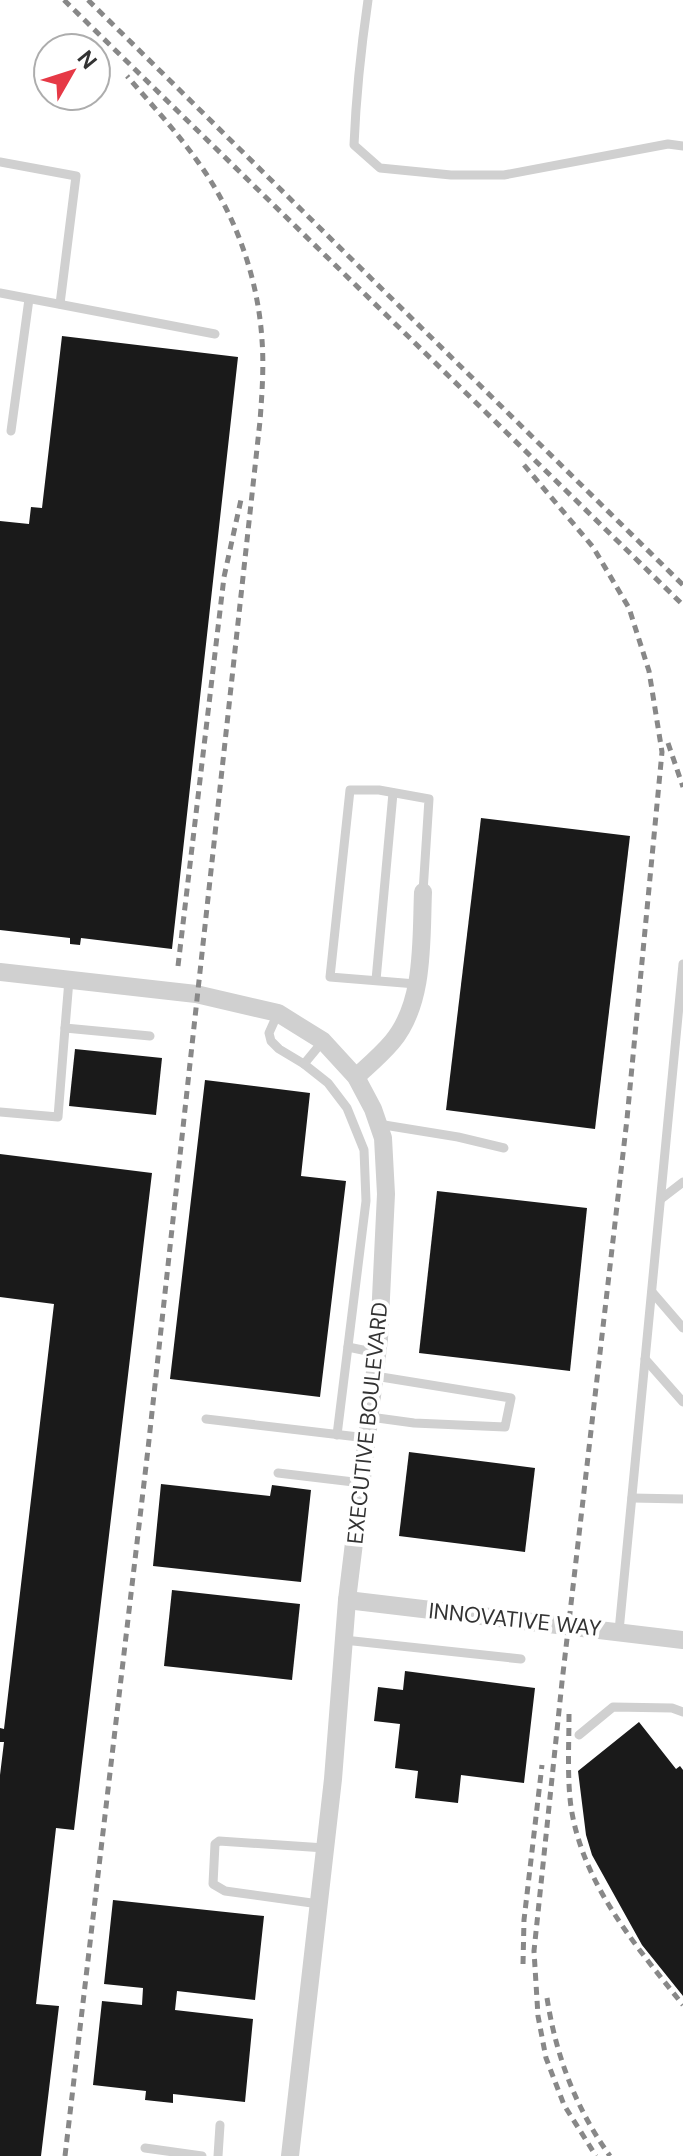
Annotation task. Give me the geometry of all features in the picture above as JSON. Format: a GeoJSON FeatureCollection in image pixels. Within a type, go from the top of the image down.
{"type":"FeatureCollection","features":[{"type":"Feature","properties":{"kind":"street"},"geometry":{"type":"LineString","coordinates":[[356,1077],[393,1041],[411,1012],[421,955],[423,892]]}},
{"type":"Feature","properties":{"kind":"street","name":"EXECUTIVE BOULEVARD"},"geometry":{"type":"LineString","coordinates":[[0,972],[196,994],[278,1013],[323,1041],[356,1077],[378,1124],[384,1146],[386,1194],[375,1376],[347,1600],[325,1848],[290,2156]]}},
{"type":"Feature","properties":{"kind":"street","name":"INNOVATIVE WAY"},"geometry":{"type":"LineString","coordinates":[[347,1600],[683,1640]]}},
{"type":"Feature","properties":{"kind":"lane"},"geometry":{"type":"LineString","coordinates":[[368,0],[357,76],[354,145],[380,168],[451,175],[504,175],[668,144],[683,146]]}},
{"type":"Feature","properties":{"kind":"lane"},"geometry":{"type":"LineString","coordinates":[[0,162],[76,176],[60,304]]}},
{"type":"Feature","properties":{"kind":"lane"},"geometry":{"type":"LineString","coordinates":[[0,293],[215,334]]}},
{"type":"Feature","properties":{"kind":"lane"},"geometry":{"type":"LineString","coordinates":[[11,431],[29,299]]}},
{"type":"Feature","properties":{"kind":"lane"},"geometry":{"type":"LineString","coordinates":[[416,984],[330,977],[350,790],[429,799],[423,892]]}},
{"type":"Feature","properties":{"kind":"lane"},"geometry":{"type":"LineString","coordinates":[[376,980],[393,793]]}},
{"type":"Feature","properties":{"kind":"lane"},"geometry":{"type":"LineString","coordinates":[[619,1631],[683,964]]}},
{"type":"Feature","properties":{"kind":"lane"},"geometry":{"type":"LineString","coordinates":[[0,1112],[58,1117],[69,980]]}},
{"type":"Feature","properties":{"kind":"lane"},"geometry":{"type":"LineString","coordinates":[[278,1013],[269,1033],[271,1041],[328,1083],[347,1108],[364,1150],[366,1201],[337,1435]]}},
{"type":"Feature","properties":{"kind":"lane"},"geometry":{"type":"LineString","coordinates":[[65,1028],[150,1036]]}},
{"type":"Feature","properties":{"kind":"lane"},"geometry":{"type":"LineString","coordinates":[[304,1064],[323,1041]]}},
{"type":"Feature","properties":{"kind":"lane"},"geometry":{"type":"LineString","coordinates":[[378,1124],[504,1148]]}},
{"type":"Feature","properties":{"kind":"lane"},"geometry":{"type":"LineString","coordinates":[[364,1150],[384,1146]]}},
{"type":"Feature","properties":{"kind":"lane"},"geometry":{"type":"LineString","coordinates":[[661,1199],[683,1182]]}},
{"type":"Feature","properties":{"kind":"lane"},"geometry":{"type":"LineString","coordinates":[[652,1292],[683,1328]]}},
{"type":"Feature","properties":{"kind":"lane"},"geometry":{"type":"LineString","coordinates":[[348,1347],[377,1353]]}},
{"type":"Feature","properties":{"kind":"lane"},"geometry":{"type":"LineString","coordinates":[[645,1359],[683,1402]]}},
{"type":"Feature","properties":{"kind":"lane"},"geometry":{"type":"LineString","coordinates":[[370,1417],[414,1423],[505,1427],[511,1398],[375,1376]]}},
{"type":"Feature","properties":{"kind":"lane"},"geometry":{"type":"LineString","coordinates":[[206,1419],[367,1438]]}},
{"type":"Feature","properties":{"kind":"lane"},"geometry":{"type":"LineString","coordinates":[[278,1473],[362,1483]]}},
{"type":"Feature","properties":{"kind":"lane"},"geometry":{"type":"LineString","coordinates":[[632,1498],[683,1499]]}},
{"type":"Feature","properties":{"kind":"lane"},"geometry":{"type":"LineString","coordinates":[[344,1640],[521,1659]]}},
{"type":"Feature","properties":{"kind":"lane"},"geometry":{"type":"LineString","coordinates":[[579,1735],[613,1707],[672,1708],[683,1712]]}},
{"type":"Feature","properties":{"kind":"lane"},"geometry":{"type":"LineString","coordinates":[[319,1904],[232,1892],[213,1884],[215,1844],[219,1841],[325,1848]]}},
{"type":"Feature","properties":{"kind":"lane"},"geometry":{"type":"LineString","coordinates":[[218,2156],[220,2125]]}},
{"type":"Feature","properties":{"kind":"lane"},"geometry":{"type":"LineString","coordinates":[[145,2148],[202,2156]]}},
{"type":"Feature","properties":{"kind":"building"},"geometry":{"type":"Polygon","coordinates":[[[62,336],[238,357],[172,949],[81,938],[80,945],[70,944],[70,938],[0,930],[0,521],[29,524],[31,507],[42,508],[62,336]]]}},
{"type":"Feature","properties":{"kind":"building"},"geometry":{"type":"Polygon","coordinates":[[[481,818],[630,836],[595,1129],[446,1110],[481,818]]]}},
{"type":"Feature","properties":{"kind":"building"},"geometry":{"type":"Polygon","coordinates":[[[75,1049],[162,1058],[156,1115],[69,1106],[75,1049]]]}},
{"type":"Feature","properties":{"kind":"building"},"geometry":{"type":"Polygon","coordinates":[[[205,1080],[310,1093],[301,1176],[346,1181],[320,1397],[170,1379],[205,1080]]]}},
{"type":"Feature","properties":{"kind":"building"},"geometry":{"type":"Polygon","coordinates":[[[0,1154],[152,1173],[74,1830],[56,1828],[36,2004],[59,2006],[41,2156],[0,2156],[0,1775],[4,1742],[0,1742],[0,1728],[4,1729],[54,1304],[0,1297],[0,1154]]]}},
{"type":"Feature","properties":{"kind":"building"},"geometry":{"type":"Polygon","coordinates":[[[437,1191],[587,1208],[570,1371],[419,1353],[437,1191]]]}},
{"type":"Feature","properties":{"kind":"building"},"geometry":{"type":"Polygon","coordinates":[[[409,1452],[535,1468],[525,1552],[399,1536],[409,1452]]]}},
{"type":"Feature","properties":{"kind":"building"},"geometry":{"type":"Polygon","coordinates":[[[161,1484],[270,1496],[272,1485],[311,1490],[301,1582],[153,1566],[161,1484]]]}},
{"type":"Feature","properties":{"kind":"building"},"geometry":{"type":"Polygon","coordinates":[[[172,1590],[300,1604],[292,1680],[164,1666],[172,1590]]]}},
{"type":"Feature","properties":{"kind":"building"},"geometry":{"type":"Polygon","coordinates":[[[405,1671],[535,1688],[524,1783],[461,1775],[458,1803],[415,1798],[418,1771],[395,1768],[400,1724],[374,1721],[378,1687],[403,1690],[405,1671]]]}},
{"type":"Feature","properties":{"kind":"building"},"geometry":{"type":"Polygon","coordinates":[[[639,1722],[676,1769],[680,1766],[683,1770],[683,1996],[642,1945],[592,1855],[586,1835],[578,1771],[639,1722]]]}},
{"type":"Feature","properties":{"kind":"building"},"geometry":{"type":"Polygon","coordinates":[[[113,1900],[264,1916],[255,2000],[177,1991],[175,2010],[253,2019],[245,2102],[173,2094],[173,2103],[145,2100],[146,2091],[93,2085],[102,2001],[142,2005],[143,1988],[104,1984],[113,1900]]]}},
{"type":"Feature","properties":{"kind":"railway"},"geometry":{"type":"LineString","coordinates":[[64,0],[683,605]]}},
{"type":"Feature","properties":{"kind":"railway"},"geometry":{"type":"LineString","coordinates":[[88,0],[683,585]]}},
{"type":"Feature","properties":{"kind":"railway"},"geometry":{"type":"LineString","coordinates":[[65,2156],[148,1449],[262,380],[262,340],[256,293],[233,224],[198,162],[127,76]]}},
{"type":"Feature","properties":{"kind":"railway"},"geometry":{"type":"LineString","coordinates":[[524,465],[593,547],[629,608],[649,671],[662,752],[627,1119],[534,1951],[538,2016],[546,2058],[564,2105],[596,2156]]}},
{"type":"Feature","properties":{"kind":"railway"},"geometry":{"type":"LineString","coordinates":[[178,966],[224,577],[242,495]]}},
{"type":"Feature","properties":{"kind":"railway"},"geometry":{"type":"LineString","coordinates":[[668,743],[683,787]]}},
{"type":"Feature","properties":{"kind":"railway"},"geometry":{"type":"LineString","coordinates":[[569,1714],[571,1807],[587,1863],[630,1937],[683,2005]]}},
{"type":"Feature","properties":{"kind":"railway"},"geometry":{"type":"LineString","coordinates":[[523,1964],[524,1920],[542,1765]]}},
{"type":"Feature","properties":{"kind":"railway"},"geometry":{"type":"LineString","coordinates":[[547,1998],[569,2081],[587,2120],[610,2156]]}}]}
